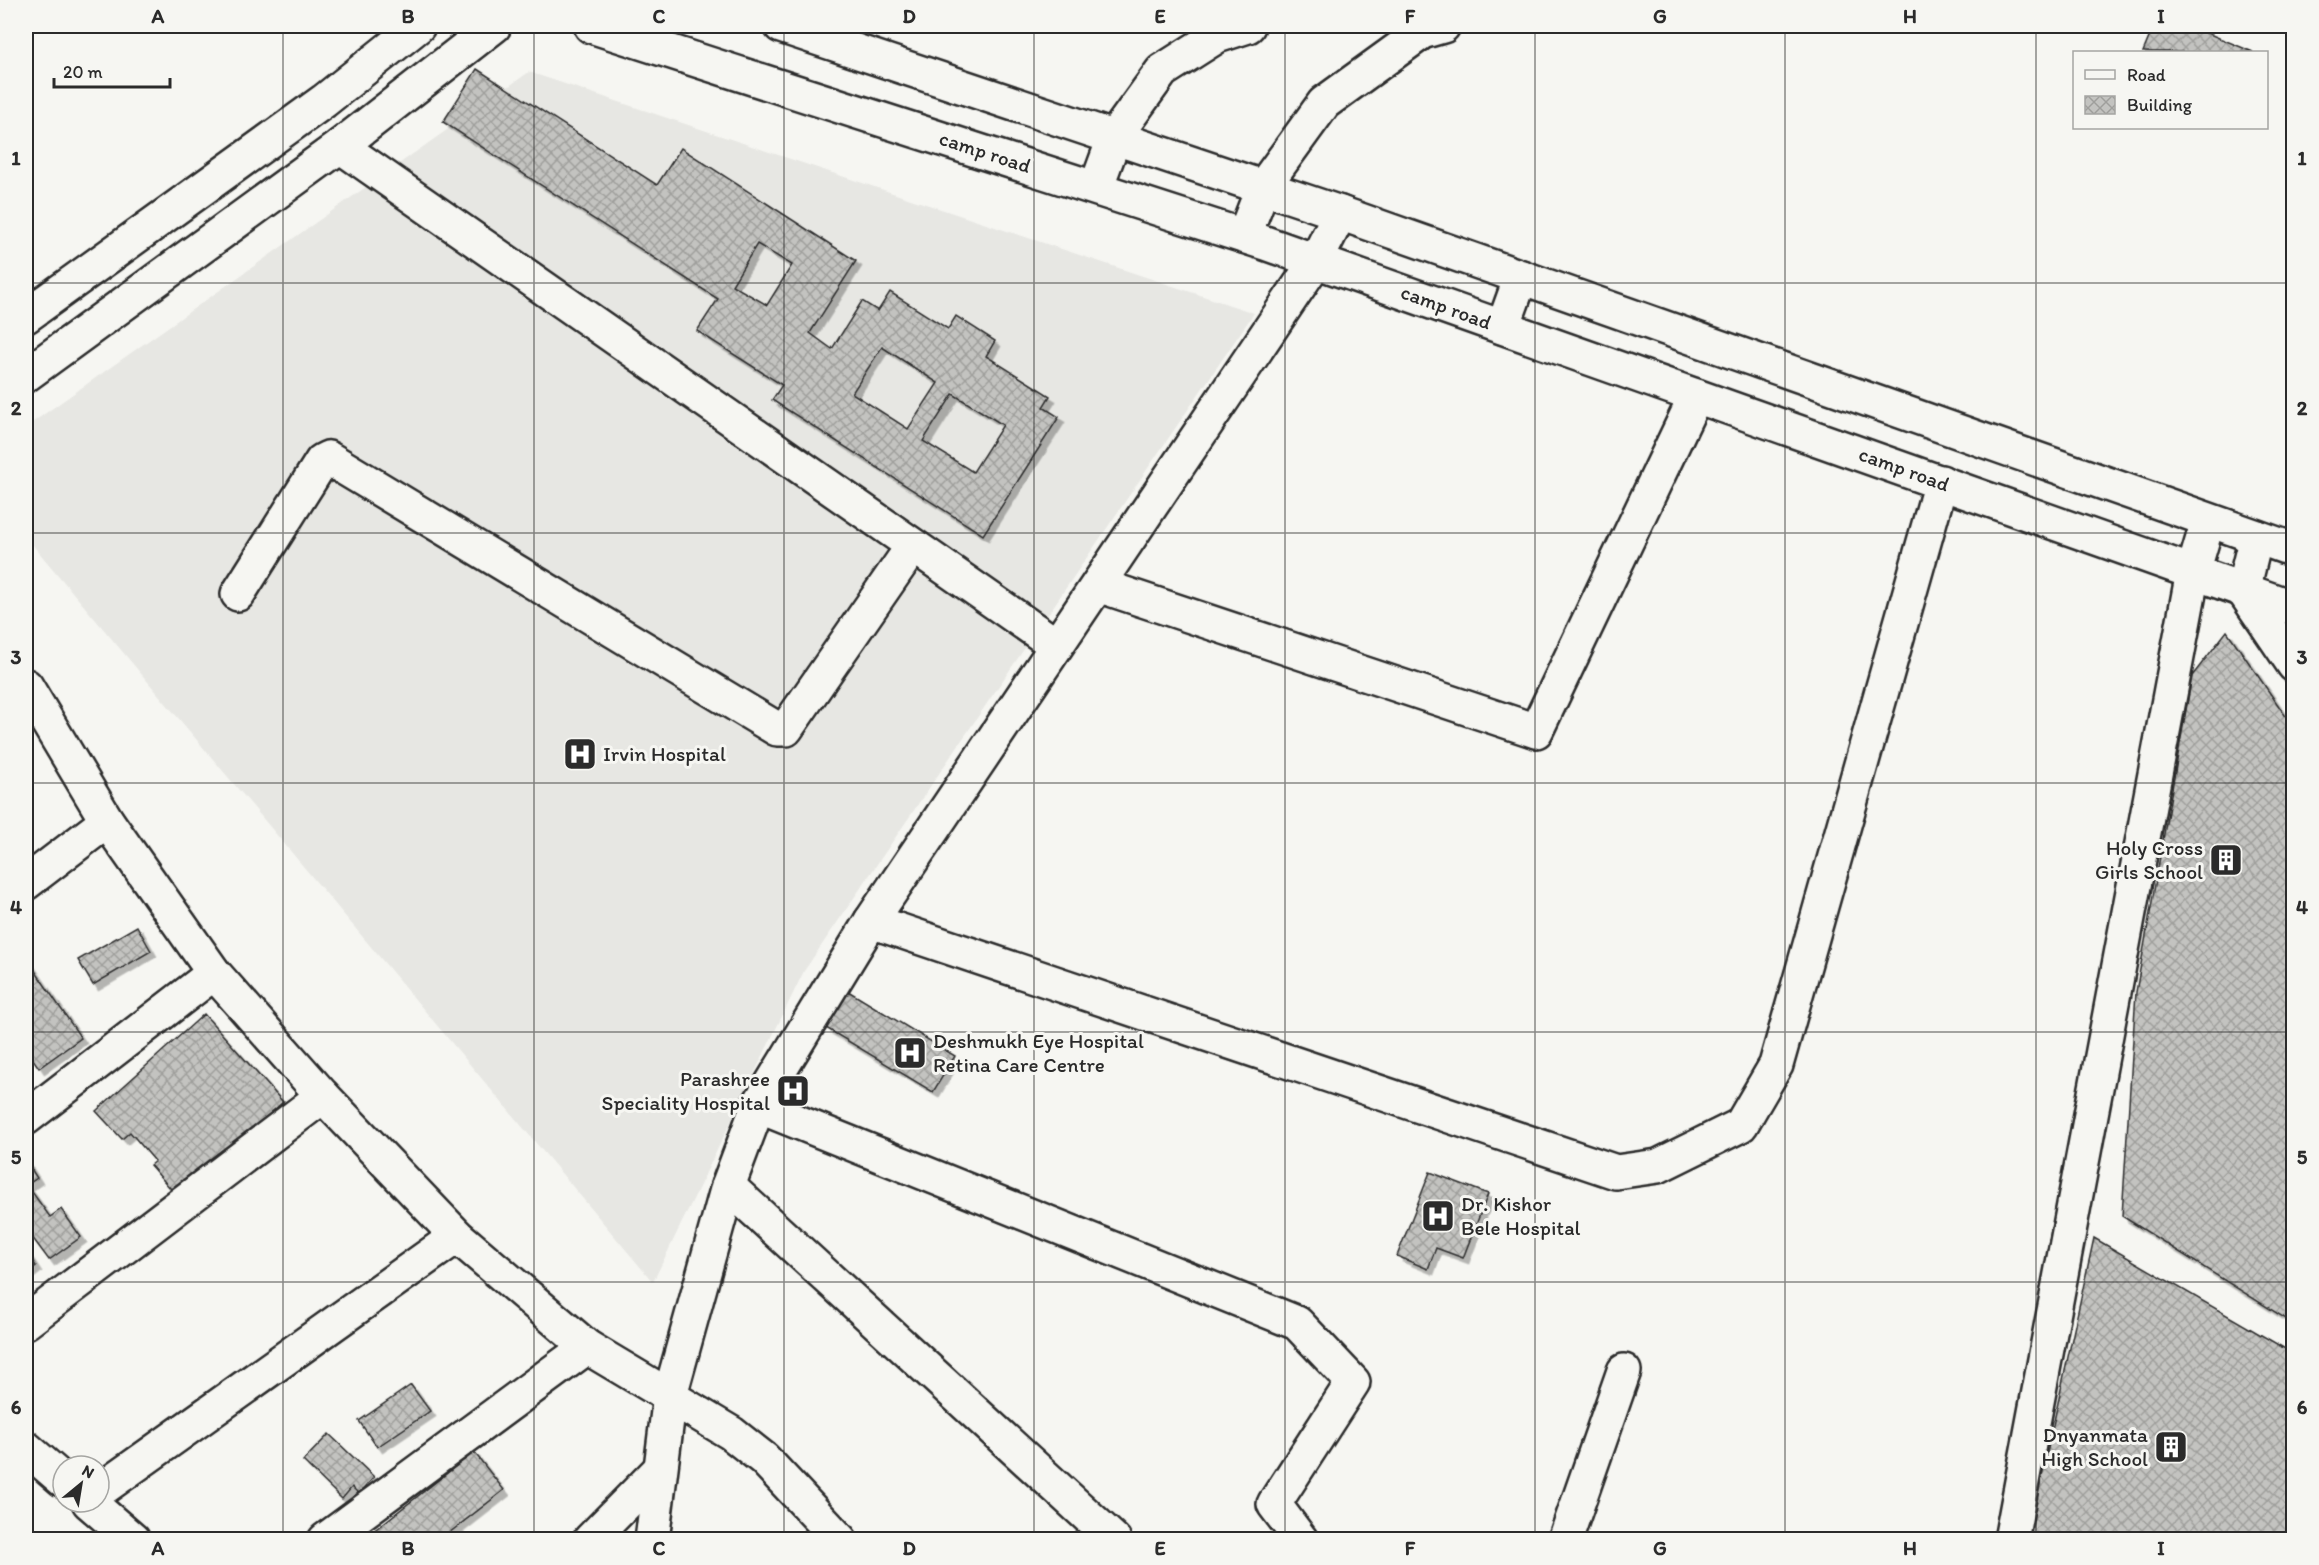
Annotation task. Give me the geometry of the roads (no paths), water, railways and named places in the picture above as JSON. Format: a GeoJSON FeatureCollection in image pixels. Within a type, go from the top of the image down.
{"type":"FeatureCollection","features":[{"type":"Feature","properties":{"kind":"street"},"geometry":{"type":"LineString","coordinates":[[26,316],[324,101],[418,26]]}},
{"type":"Feature","properties":{"kind":"street"},"geometry":{"type":"LineString","coordinates":[[26,375],[340,146],[494,26]]}},
{"type":"Feature","properties":{"kind":"street","name":"camp road"},"geometry":{"type":"LineString","coordinates":[[591,26],[1244,236],[2294,608]]}},
{"type":"Feature","properties":{"kind":"street"},"geometry":{"type":"LineString","coordinates":[[782,26],[1340,213],[2294,550]]}},
{"type":"Feature","properties":{"kind":"street"},"geometry":{"type":"LineString","coordinates":[[1096,188],[1115,136],[1162,71],[1217,36],[1248,26]]}},
{"type":"Feature","properties":{"kind":"street"},"geometry":{"type":"LineString","coordinates":[[1244,236],[1263,187],[1324,103],[1422,32],[1443,26]]}},
{"type":"Feature","properties":{"kind":"street"},"geometry":{"type":"LineString","coordinates":[[340,146],[1056,645]]}},
{"type":"Feature","properties":{"kind":"street"},"geometry":{"type":"LineString","coordinates":[[1166,210],[1185,162]]}},
{"type":"Feature","properties":{"kind":"street"},"geometry":{"type":"LineString","coordinates":[[652,1539],[670,1395],[728,1186],[758,1106],[871,921],[1317,261],[1340,213]]}},
{"type":"Feature","properties":{"kind":"street"},"geometry":{"type":"LineString","coordinates":[[1503,327],[1521,277]]}},
{"type":"Feature","properties":{"kind":"street"},"geometry":{"type":"LineString","coordinates":[[1098,585],[1536,731],[1696,396]]}},
{"type":"Feature","properties":{"kind":"street"},"geometry":{"type":"LineString","coordinates":[[238,594],[322,461],[328,458],[777,729],[786,729],[913,546]]}},
{"type":"Feature","properties":{"kind":"street"},"geometry":{"type":"LineString","coordinates":[[871,921],[1616,1172],[1658,1166],[1741,1125],[1776,1065],[1941,482]]}},
{"type":"Feature","properties":{"kind":"street"},"geometry":{"type":"LineString","coordinates":[[2011,1539],[2193,572],[2208,521]]}},
{"type":"Feature","properties":{"kind":"street"},"geometry":{"type":"LineString","coordinates":[[2256,537],[2243,590],[2294,665]]}},
{"type":"Feature","properties":{"kind":"street"},"geometry":{"type":"LineString","coordinates":[[26,686],[107,821],[214,973],[323,1096],[457,1236],[587,1347],[731,1433],[764,1459],[840,1539]]}},
{"type":"Feature","properties":{"kind":"street"},"geometry":{"type":"LineString","coordinates":[[26,883],[107,821]]}},
{"type":"Feature","properties":{"kind":"street"},"geometry":{"type":"LineString","coordinates":[[26,1118],[214,973]]}},
{"type":"Feature","properties":{"kind":"street"},"geometry":{"type":"LineString","coordinates":[[26,1322],[323,1096]]}},
{"type":"Feature","properties":{"kind":"street"},"geometry":{"type":"LineString","coordinates":[[758,1106],[1297,1323],[1353,1382],[1274,1503],[1301,1539]]}},
{"type":"Feature","properties":{"kind":"street"},"geometry":{"type":"LineString","coordinates":[[728,1186],[1114,1539]]}},
{"type":"Feature","properties":{"kind":"street"},"geometry":{"type":"LineString","coordinates":[[111,1482],[457,1236]]}},
{"type":"Feature","properties":{"kind":"street"},"geometry":{"type":"LineString","coordinates":[[325,1539],[587,1347]]}},
{"type":"Feature","properties":{"kind":"street"},"geometry":{"type":"LineString","coordinates":[[1565,1539],[1624,1371]]}},
{"type":"Feature","properties":{"kind":"street"},"geometry":{"type":"LineString","coordinates":[[28,1453],[51,1471]]}},
{"type":"Feature","properties":{"kind":"street"},"geometry":{"type":"LineString","coordinates":[[590,1539],[660,1469]]}},
{"type":"Feature","properties":{"kind":"street"},"geometry":{"type":"LineString","coordinates":[[104,1514],[133,1539]]}},
{"type":"Feature","properties":{"kind":"place","name":"Irvin Hospital"},"geometry":{"type":"Point","coordinates":[580,754]}},
{"type":"Feature","properties":{"kind":"place","name":"Holy Cross Girls School"},"geometry":{"type":"Point","coordinates":[2226,860]}},
{"type":"Feature","properties":{"kind":"place","name":"Deshmukh Eye Hospital Retina Care Centre"},"geometry":{"type":"Point","coordinates":[910,1053]}},
{"type":"Feature","properties":{"kind":"place","name":"Parashree Speciality Hospital"},"geometry":{"type":"Point","coordinates":[793,1091]}},
{"type":"Feature","properties":{"kind":"place","name":"Dr. Kishor Bele Hospital"},"geometry":{"type":"Point","coordinates":[1438,1216]}},
{"type":"Feature","properties":{"kind":"place","name":"Dnyanmata High School"},"geometry":{"type":"Point","coordinates":[2171,1447]}}]}
